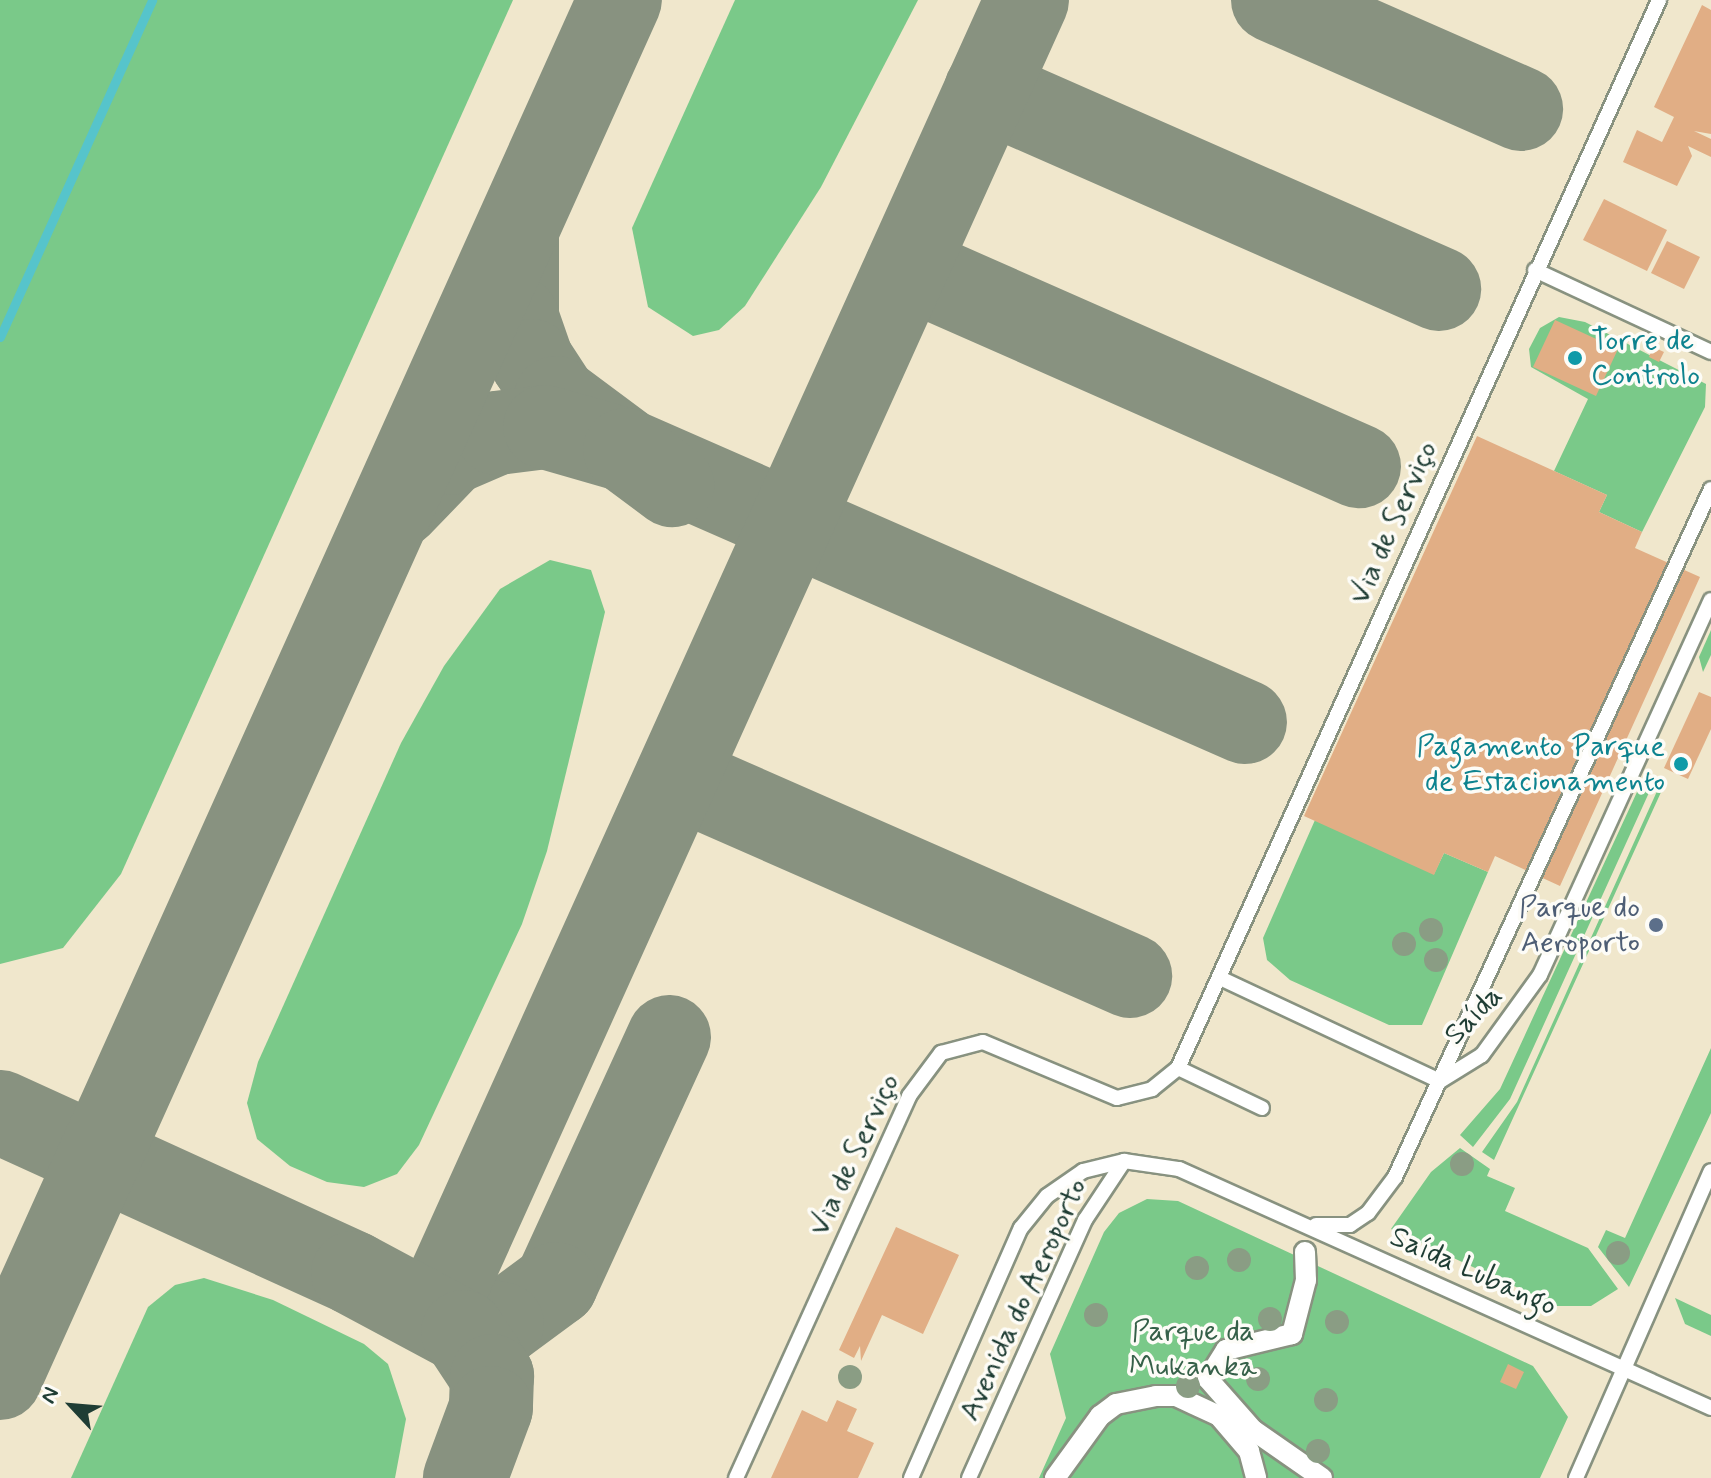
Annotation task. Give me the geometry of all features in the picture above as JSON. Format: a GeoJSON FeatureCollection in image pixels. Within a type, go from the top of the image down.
{"type":"FeatureCollection","features":[{"type":"Feature","properties":{"kind":"street"},"geometry":{"type":"LineString","coordinates":[[1305,1252],[1292,1334],[1226,1350],[1208,1379],[1246,1424],[1322,1478]]}},
{"type":"Feature","properties":{"kind":"street"},"geometry":{"type":"LineString","coordinates":[[1055,1478],[1100,1416],[1116,1404],[1156,1396],[1176,1396],[1219,1416],[1249,1451],[1256,1478]]}},
{"type":"Feature","properties":{"kind":"lane","name":"Via de Serviço"},"geometry":{"type":"LineString","coordinates":[[736,1478],[909,1096],[941,1053],[983,1042],[1117,1098],[1152,1089],[1178,1068],[1659,0]]}},
{"type":"Feature","properties":{"kind":"lane"},"geometry":{"type":"LineString","coordinates":[[1535,270],[1711,352]]}},
{"type":"Feature","properties":{"kind":"lane","name":"Saída Lubango"},"geometry":{"type":"LineString","coordinates":[[1300,1222],[1332,1228],[1368,1213],[1418,1129],[1711,489]]}},
{"type":"Feature","properties":{"kind":"lane","name":"Saída"},"geometry":{"type":"LineString","coordinates":[[1440,1081],[1482,1055],[1514,1020],[1711,600]]}},
{"type":"Feature","properties":{"kind":"lane"},"geometry":{"type":"LineString","coordinates":[[1220,978],[1440,1081]]}},
{"type":"Feature","properties":{"kind":"lane"},"geometry":{"type":"LineString","coordinates":[[1178,1068],[1262,1108]]}},
{"type":"Feature","properties":{"kind":"lane","name":"Saída Lubango"},"geometry":{"type":"LineString","coordinates":[[1124,1161],[1179,1169],[1711,1408]]}},
{"type":"Feature","properties":{"kind":"lane","name":"Avenida do Aeroporto"},"geometry":{"type":"LineString","coordinates":[[911,1478],[1021,1228],[1047,1196],[1083,1171],[1124,1161]]}},
{"type":"Feature","properties":{"kind":"lane","name":"Avenida do Aeroporto"},"geometry":{"type":"LineString","coordinates":[[969,1478],[1085,1220],[1124,1161]]}},
{"type":"Feature","properties":{"kind":"lane"},"geometry":{"type":"LineString","coordinates":[[1576,1478],[1711,1171]]}},
{"type":"Feature","properties":{"kind":"green space"},"geometry":{"type":"Polygon","coordinates":[[[0,0],[513,0],[121,874],[63,948],[0,964],[0,0]]]}},
{"type":"Feature","properties":{"kind":"green space"},"geometry":{"type":"Polygon","coordinates":[[[735,0],[918,0],[821,187],[745,306],[719,330],[693,336],[648,307],[632,228],[735,0]]]}},
{"type":"Feature","properties":{"kind":"green space"},"geometry":{"type":"Polygon","coordinates":[[[1559,317],[1585,322],[1706,384],[1705,407],[1642,532],[1599,512],[1607,495],[1554,471],[1588,399],[1531,367],[1529,349],[1540,328],[1559,317]]]}},
{"type":"Feature","properties":{"kind":"green space"},"geometry":{"type":"Polygon","coordinates":[[[550,560],[591,570],[605,612],[547,851],[522,924],[419,1145],[397,1174],[364,1187],[327,1182],[290,1166],[257,1139],[247,1103],[258,1062],[401,743],[444,666],[500,589],[550,560]]]}},
{"type":"Feature","properties":{"kind":"green space"},"geometry":{"type":"Polygon","coordinates":[[[1711,630],[1711,655],[1703,672],[1699,657],[1711,630]]]}},
{"type":"Feature","properties":{"kind":"green space"},"geometry":{"type":"Polygon","coordinates":[[[1652,786],[1510,1099],[1473,1147],[1460,1135],[1500,1089],[1637,792],[1652,786]]]}},
{"type":"Feature","properties":{"kind":"green space"},"geometry":{"type":"Polygon","coordinates":[[[1658,789],[1662,790],[1494,1160],[1482,1152],[1517,1102],[1658,789]]]}},
{"type":"Feature","properties":{"kind":"green space"},"geometry":{"type":"Polygon","coordinates":[[[1315,820],[1434,874],[1444,853],[1488,872],[1422,1025],[1389,1025],[1290,980],[1267,960],[1263,938],[1315,820]]]}},
{"type":"Feature","properties":{"kind":"green space"},"geometry":{"type":"Polygon","coordinates":[[[1711,1048],[1711,1113],[1629,1287],[1598,1247],[1606,1230],[1625,1238],[1711,1048]]]}},
{"type":"Feature","properties":{"kind":"green space"},"geometry":{"type":"Polygon","coordinates":[[[1460,1148],[1490,1169],[1487,1176],[1515,1188],[1505,1211],[1588,1248],[1618,1289],[1591,1306],[1557,1306],[1391,1229],[1431,1172],[1460,1148]]]}},
{"type":"Feature","properties":{"kind":"green space","name":"Parque da Mukanka"},"geometry":{"type":"Polygon","coordinates":[[[1147,1199],[1178,1201],[1533,1366],[1568,1417],[1540,1478],[1039,1478],[1066,1418],[1050,1354],[1104,1232],[1119,1213],[1147,1199]]]}},
{"type":"Feature","properties":{"kind":"green space"},"geometry":{"type":"Polygon","coordinates":[[[204,1278],[273,1300],[364,1344],[388,1364],[406,1419],[395,1478],[71,1478],[148,1307],[175,1285],[204,1278]]]}},
{"type":"Feature","properties":{"kind":"green space"},"geometry":{"type":"Polygon","coordinates":[[[1675,1298],[1711,1315],[1711,1336],[1685,1324],[1675,1298]]]}},
{"type":"Feature","properties":{"kind":"building"},"geometry":{"type":"Polygon","coordinates":[[[1702,5],[1711,10],[1711,134],[1694,131],[1711,139],[1711,157],[1688,146],[1692,156],[1677,186],[1623,162],[1637,130],[1662,142],[1674,117],[1654,107],[1702,5]]]}},
{"type":"Feature","properties":{"kind":"building"},"geometry":{"type":"Polygon","coordinates":[[[1604,199],[1667,230],[1647,271],[1583,240],[1604,199]]]}},
{"type":"Feature","properties":{"kind":"building"},"geometry":{"type":"Polygon","coordinates":[[[1667,241],[1700,257],[1684,289],[1651,273],[1667,241]]]}},
{"type":"Feature","properties":{"kind":"building","name":"Torre de Controlo"},"geometry":{"type":"Polygon","coordinates":[[[1555,320],[1618,349],[1596,396],[1533,367],[1555,320]]]}},
{"type":"Feature","properties":{"kind":"building"},"geometry":{"type":"Polygon","coordinates":[[[1653,347],[1664,352],[1659,362],[1649,357],[1653,347]]]}},
{"type":"Feature","properties":{"kind":"building"},"geometry":{"type":"Polygon","coordinates":[[[1477,436],[1607,495],[1599,512],[1642,532],[1635,548],[1700,577],[1560,886],[1495,856],[1488,872],[1444,853],[1434,875],[1304,816],[1477,436]]]}},
{"type":"Feature","properties":{"kind":"building"},"geometry":{"type":"Polygon","coordinates":[[[1699,692],[1711,697],[1711,729],[1688,779],[1664,768],[1699,692]]]}},
{"type":"Feature","properties":{"kind":"building"},"geometry":{"type":"Polygon","coordinates":[[[896,1227],[959,1255],[923,1334],[882,1315],[861,1361],[860,1346],[854,1358],[839,1350],[896,1227]]]}},
{"type":"Feature","properties":{"kind":"building"},"geometry":{"type":"Polygon","coordinates":[[[1508,1364],[1524,1372],[1516,1389],[1500,1382],[1508,1364]]]}},
{"type":"Feature","properties":{"kind":"building"},"geometry":{"type":"Polygon","coordinates":[[[837,1400],[857,1409],[847,1431],[874,1443],[858,1478],[771,1478],[802,1410],[827,1422],[837,1400]]]}},
{"type":"Feature","properties":{"kind":"waterway"},"geometry":{"type":"LineString","coordinates":[[0,337],[152,0]]}},
{"type":"Feature","properties":{"kind":"taxiway"},"geometry":{"type":"LineString","coordinates":[[0,1378],[620,0]]}},
{"type":"Feature","properties":{"kind":"taxiway"},"geometry":{"type":"LineString","coordinates":[[669,1037],[556,1284],[502,1324],[435,1312],[1027,0]]}},
{"type":"Feature","properties":{"kind":"taxiway"},"geometry":{"type":"LineString","coordinates":[[1273,0],[1521,109]]}},
{"type":"Feature","properties":{"kind":"taxiway"},"geometry":{"type":"LineString","coordinates":[[986,90],[1439,289]]}},
{"type":"Feature","properties":{"kind":"taxiway"},"geometry":{"type":"LineString","coordinates":[[517,234],[517,318],[532,361],[556,398],[622,447]]}},
{"type":"Feature","properties":{"kind":"taxiway"},"geometry":{"type":"LineString","coordinates":[[907,267],[1359,466]]}},
{"type":"Feature","properties":{"kind":"taxiway"},"geometry":{"type":"LineString","coordinates":[[399,506],[450,453],[497,433],[545,427],[625,450],[672,485]]}},
{"type":"Feature","properties":{"kind":"taxiway"},"geometry":{"type":"LineString","coordinates":[[625,450],[1245,722]]}},
{"type":"Feature","properties":{"kind":"taxiway"},"geometry":{"type":"LineString","coordinates":[[677,777],[1130,976]]}},
{"type":"Feature","properties":{"kind":"taxiway"},"geometry":{"type":"LineString","coordinates":[[0,1112],[353,1273],[463,1332],[492,1376],[491,1408],[465,1478]]}},
{"type":"Feature","properties":{"kind":"place","name":"Torre de Controlo"},"geometry":{"type":"Point","coordinates":[1575,358]}},
{"type":"Feature","properties":{"kind":"place","name":"Pagamento Parque de Estacionamento"},"geometry":{"type":"Point","coordinates":[1681,764]}},
{"type":"Feature","properties":{"kind":"place","name":"Parque do Aeroporto"},"geometry":{"type":"Point","coordinates":[1656,925]}}]}
